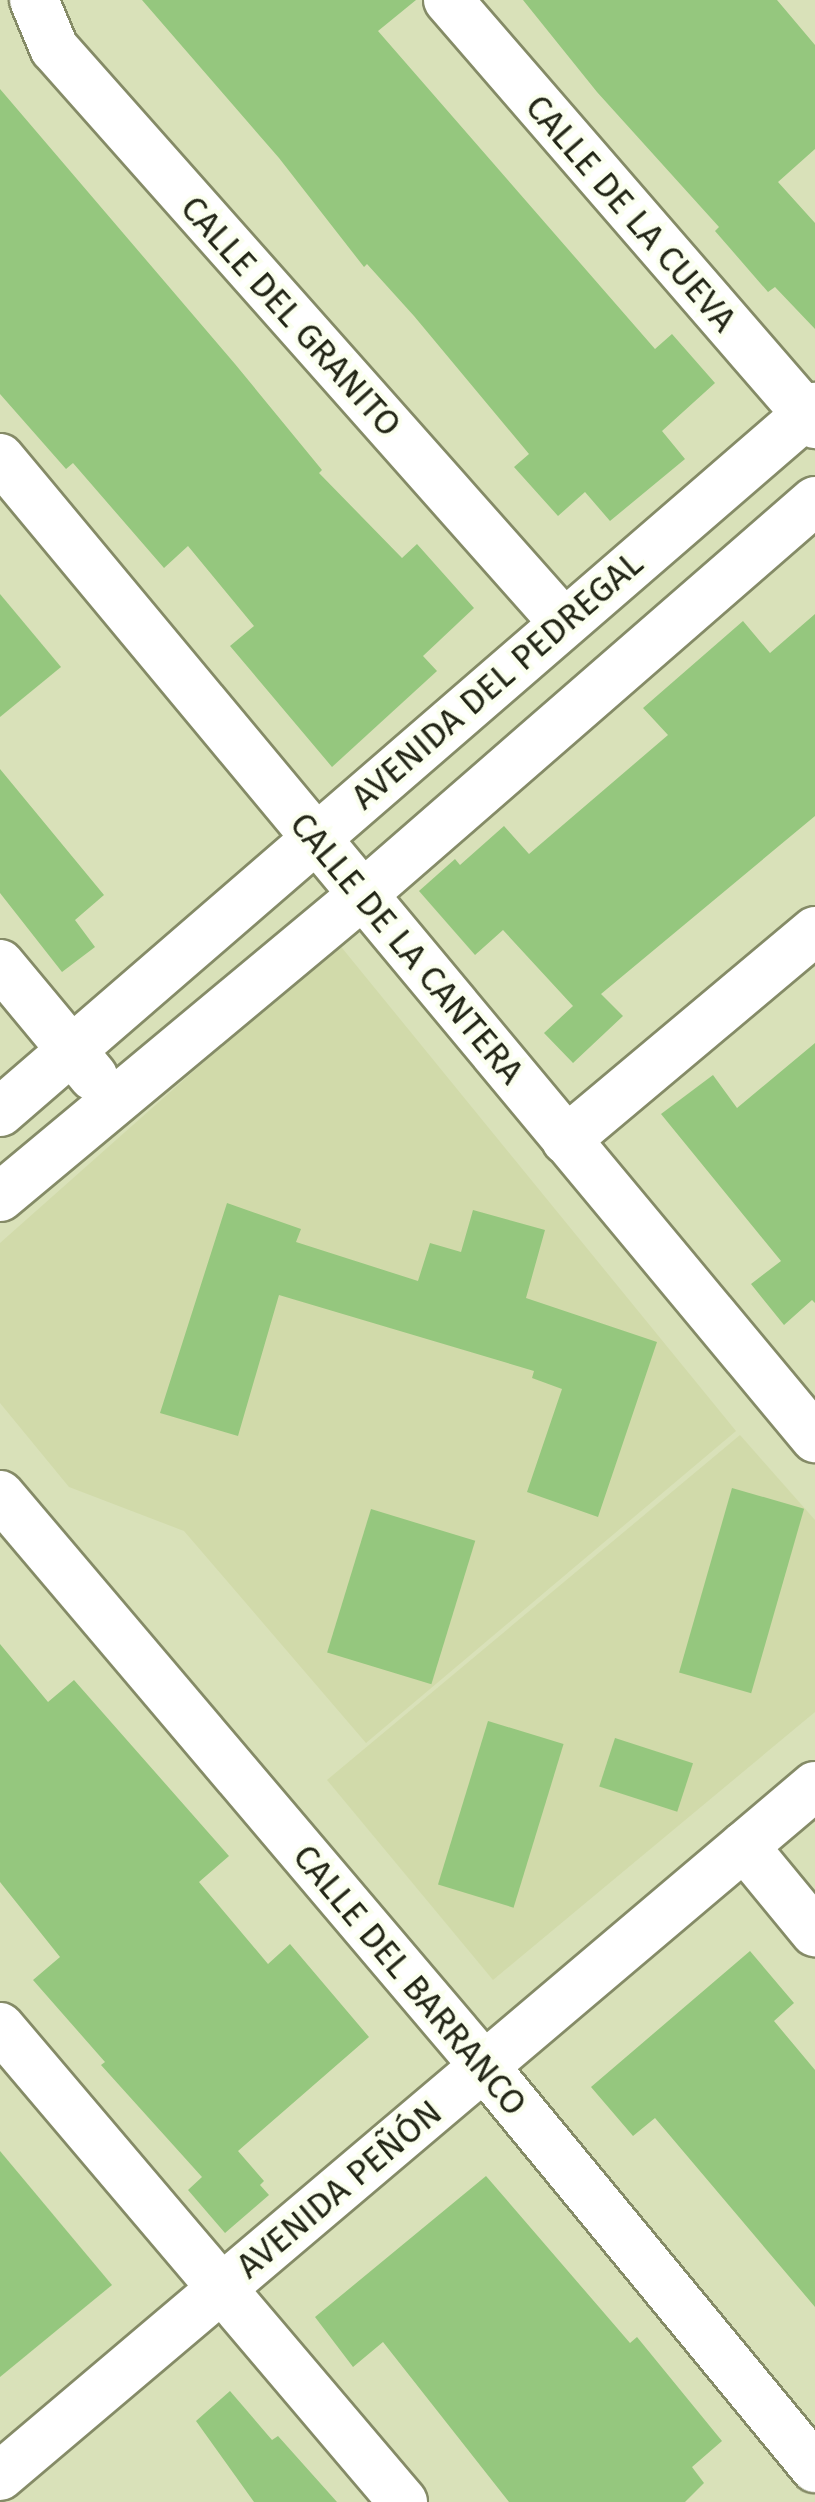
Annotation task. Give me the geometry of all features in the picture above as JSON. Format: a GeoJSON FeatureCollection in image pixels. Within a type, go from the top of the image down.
{"type":"FeatureCollection","features":[{"type":"Feature","properties":{"kind":"street","name":"CALLE DEL GRANITO"},"geometry":{"type":"LineString","coordinates":[[34,0],[54,48],[563,622]]}},
{"type":"Feature","properties":{"kind":"street","name":"CALLE DE LA CUEVA"},"geometry":{"type":"LineString","coordinates":[[448,0],[812,415]]}},
{"type":"Feature","properties":{"kind":"street","name":"AVENIDA DEL PEDREGAL"},"geometry":{"type":"LineString","coordinates":[[0,1112],[563,622],[812,415]]}},
{"type":"Feature","properties":{"kind":"street","name":"CALLE DE LA CANTERA"},"geometry":{"type":"LineString","coordinates":[[0,458],[566,1140],[799,1388],[815,1438]]}},
{"type":"Feature","properties":{"kind":"street"},"geometry":{"type":"LineString","coordinates":[[0,1197],[361,896],[815,501]]}},
{"type":"Feature","properties":{"kind":"street"},"geometry":{"type":"LineString","coordinates":[[566,1140],[815,931]]}},
{"type":"Feature","properties":{"kind":"street"},"geometry":{"type":"LineString","coordinates":[[0,964],[114,1102]]}},
{"type":"Feature","properties":{"kind":"street","name":"CALLE DEL BARRANCO"},"geometry":{"type":"LineString","coordinates":[[0,1495],[484,2066],[815,2468]]}},
{"type":"Feature","properties":{"kind":"street","name":"AVENIDA PEÑÓN"},"geometry":{"type":"LineString","coordinates":[[0,2476],[815,1786]]}},
{"type":"Feature","properties":{"kind":"street"},"geometry":{"type":"LineString","coordinates":[[744,1846],[815,1932]]}},
{"type":"Feature","properties":{"kind":"street"},"geometry":{"type":"LineString","coordinates":[[0,2028],[403,2502]]}},
{"type":"Feature","properties":{"kind":"shaded area"},"geometry":{"type":"Polygon","coordinates":[[[338,943],[736,1431],[366,1743],[184,1531],[69,1487],[0,1403],[0,1243],[338,943]]]}},
{"type":"Feature","properties":{"kind":"shaded area"},"geometry":{"type":"Polygon","coordinates":[[[740,1435],[815,1520],[815,1712],[493,1980],[327,1780],[740,1435]]]}},
{"type":"Feature","properties":{"kind":"building"},"geometry":{"type":"Polygon","coordinates":[[[142,0],[416,0],[378,31],[655,349],[672,334],[715,383],[662,431],[685,459],[610,521],[585,492],[558,516],[514,467],[529,454],[414,316],[367,264],[364,267],[279,158],[142,0]]]}},
{"type":"Feature","properties":{"kind":"building"},"geometry":{"type":"Polygon","coordinates":[[[523,0],[777,0],[815,45],[815,149],[778,182],[815,223],[815,329],[775,287],[768,292],[715,231],[719,227],[597,92],[523,0]]]}},
{"type":"Feature","properties":{"kind":"building"},"geometry":{"type":"Polygon","coordinates":[[[0,89],[235,364],[322,470],[319,473],[402,558],[417,544],[474,608],[423,656],[437,671],[332,767],[230,646],[254,626],[188,546],[164,568],[73,463],[66,469],[0,394],[0,89]]]}},
{"type":"Feature","properties":{"kind":"building"},"geometry":{"type":"Polygon","coordinates":[[[0,594],[61,667],[0,717],[0,594]]]}},
{"type":"Feature","properties":{"kind":"building"},"geometry":{"type":"Polygon","coordinates":[[[815,614],[815,816],[601,994],[623,1016],[573,1063],[544,1033],[573,1006],[503,930],[475,955],[419,891],[455,859],[460,865],[504,826],[529,854],[668,735],[643,708],[743,621],[770,653],[815,614]]]}},
{"type":"Feature","properties":{"kind":"building"},"geometry":{"type":"Polygon","coordinates":[[[0,769],[104,895],[75,920],[95,947],[62,972],[0,893],[0,769]]]}},
{"type":"Feature","properties":{"kind":"building"},"geometry":{"type":"Polygon","coordinates":[[[815,1043],[815,1303],[812,1300],[784,1325],[751,1284],[781,1261],[661,1114],[713,1075],[737,1108],[815,1043]]]}},
{"type":"Feature","properties":{"kind":"building"},"geometry":{"type":"Polygon","coordinates":[[[227,1203],[301,1229],[296,1242],[418,1281],[430,1243],[461,1252],[473,1210],[545,1230],[526,1298],[657,1342],[598,1517],[527,1492],[562,1389],[532,1378],[534,1371],[279,1295],[238,1436],[160,1413],[227,1203]]]}},
{"type":"Feature","properties":{"kind":"building"},"geometry":{"type":"Polygon","coordinates":[[[732,1488],[804,1509],[751,1693],[679,1673],[732,1488]]]}},
{"type":"Feature","properties":{"kind":"building"},"geometry":{"type":"Polygon","coordinates":[[[371,1509],[475,1541],[431,1684],[327,1652],[371,1509]]]}},
{"type":"Feature","properties":{"kind":"building"},"geometry":{"type":"Polygon","coordinates":[[[0,1644],[48,1702],[74,1680],[229,1856],[199,1882],[268,1964],[290,1944],[369,2037],[238,2151],[264,2181],[260,2185],[269,2195],[225,2233],[188,2190],[202,2177],[101,2065],[105,2062],[33,1980],[60,1957],[0,1882],[0,1644]]]}},
{"type":"Feature","properties":{"kind":"building"},"geometry":{"type":"Polygon","coordinates":[[[488,1721],[564,1744],[514,1908],[438,1885],[488,1721]]]}},
{"type":"Feature","properties":{"kind":"building"},"geometry":{"type":"Polygon","coordinates":[[[615,1738],[693,1763],[677,1812],[599,1787],[615,1738]]]}},
{"type":"Feature","properties":{"kind":"building"},"geometry":{"type":"Polygon","coordinates":[[[750,1951],[794,2003],[774,2021],[815,2070],[815,2307],[655,2118],[633,2136],[591,2087],[750,1951]]]}},
{"type":"Feature","properties":{"kind":"building"},"geometry":{"type":"Polygon","coordinates":[[[0,2151],[112,2285],[0,2377],[0,2151]]]}},
{"type":"Feature","properties":{"kind":"building"},"geometry":{"type":"Polygon","coordinates":[[[486,2176],[630,2343],[637,2337],[722,2441],[692,2467],[704,2483],[685,2502],[509,2502],[383,2342],[353,2367],[315,2317],[486,2176]]]}},
{"type":"Feature","properties":{"kind":"building"},"geometry":{"type":"Polygon","coordinates":[[[230,2391],[272,2440],[278,2436],[337,2502],[254,2502],[196,2421],[230,2391]]]}}]}
